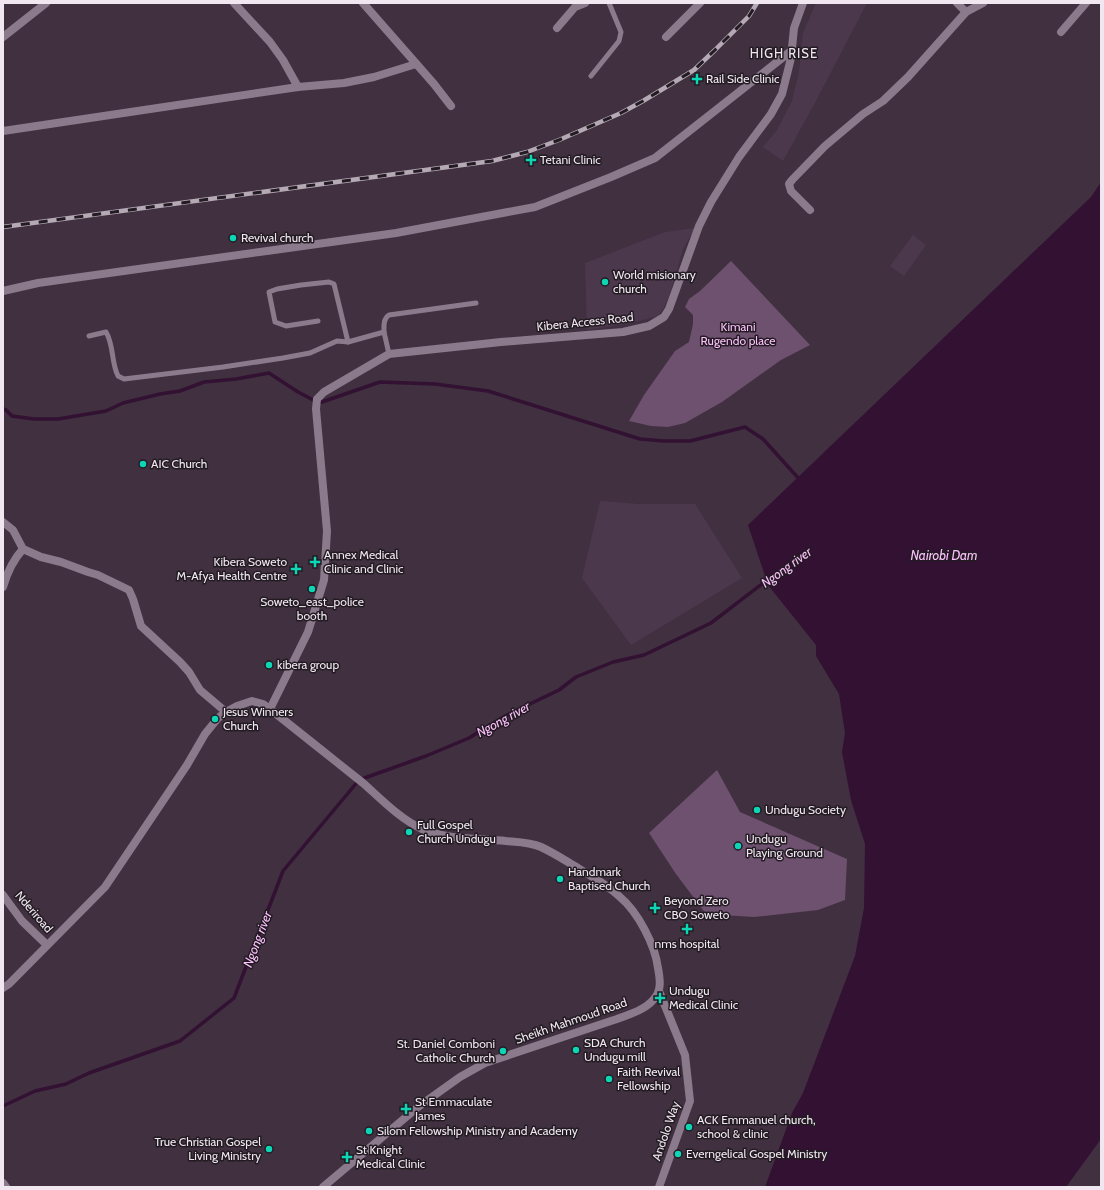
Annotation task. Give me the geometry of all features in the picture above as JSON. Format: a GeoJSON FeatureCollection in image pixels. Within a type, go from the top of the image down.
{"type":"FeatureCollection","features":[{"type":"Feature","properties":{"kind":"street"},"geometry":{"type":"LineString","coordinates":[[3,37],[46,3]]}},
{"type":"Feature","properties":{"kind":"street"},"geometry":{"type":"LineString","coordinates":[[234,3],[275,48],[298,87]]}},
{"type":"Feature","properties":{"kind":"street"},"geometry":{"type":"LineString","coordinates":[[363,3],[434,84],[451,106]]}},
{"type":"Feature","properties":{"kind":"street"},"geometry":{"type":"LineString","coordinates":[[557,28],[575,7],[585,3]]}},
{"type":"Feature","properties":{"kind":"street"},"geometry":{"type":"LineString","coordinates":[[666,37],[700,3]]}},
{"type":"Feature","properties":{"kind":"street","name":"Kibera Access Road"},"geometry":{"type":"LineString","coordinates":[[270,709],[308,632],[324,580],[327,531],[316,403],[324,392],[389,354],[501,342],[623,332],[649,326],[664,317],[669,309],[699,226],[711,202],[739,157],[771,114],[782,94],[791,58],[794,28],[803,3]]}},
{"type":"Feature","properties":{"kind":"street"},"geometry":{"type":"LineString","coordinates":[[957,3],[966,12]]}},
{"type":"Feature","properties":{"kind":"street"},"geometry":{"type":"LineString","coordinates":[[810,210],[791,191],[789,184],[792,180],[825,146],[863,114],[883,100],[908,77],[966,12],[983,3]]}},
{"type":"Feature","properties":{"kind":"street"},"geometry":{"type":"LineString","coordinates":[[1061,32],[1086,3]]}},
{"type":"Feature","properties":{"kind":"street"},"geometry":{"type":"LineString","coordinates":[[3,290],[38,283],[396,233],[535,207],[655,158],[791,51]]}},
{"type":"Feature","properties":{"kind":"street"},"geometry":{"type":"LineString","coordinates":[[3,131],[298,87],[344,83],[374,77],[416,64]]}},
{"type":"Feature","properties":{"kind":"street"},"geometry":{"type":"LineString","coordinates":[[3,522],[13,530],[22,549],[41,557],[61,562],[98,575],[129,590],[141,626],[180,662],[189,672],[200,690],[226,712]]}},
{"type":"Feature","properties":{"kind":"street"},"geometry":{"type":"LineString","coordinates":[[3,587],[7,574],[16,556],[22,549]]}},
{"type":"Feature","properties":{"kind":"street"},"geometry":{"type":"LineString","coordinates":[[3,988],[9,984],[105,887],[187,765],[205,734],[218,718],[237,706],[254,701],[263,704],[270,709],[352,774],[402,817],[422,829],[443,835],[534,844],[551,852],[608,886],[633,910],[648,937],[658,965],[660,979],[659,991]]}},
{"type":"Feature","properties":{"kind":"street","name":"Nderiroad"},"geometry":{"type":"LineString","coordinates":[[3,895],[22,921],[47,945]]}},
{"type":"Feature","properties":{"kind":"street","name":"Sheikh Mahmoud Road"},"geometry":{"type":"LineString","coordinates":[[323,1187],[418,1108],[466,1074],[489,1061],[632,1014],[648,1005],[659,991]]}},
{"type":"Feature","properties":{"kind":"street","name":"Andolo Way"},"geometry":{"type":"LineString","coordinates":[[659,991],[685,1055],[690,1101],[659,1187]]}},
{"type":"Feature","properties":{"kind":"street"},"geometry":{"type":"LineString","coordinates":[[3,1183],[6,1187]]}},
{"type":"Feature","properties":{"kind":"lane"},"geometry":{"type":"LineString","coordinates":[[591,76],[619,40],[621,32],[609,3]]}},
{"type":"Feature","properties":{"kind":"lane"},"geometry":{"type":"LineString","coordinates":[[318,321],[286,326],[275,322],[269,292],[276,289],[301,285],[329,282],[334,284],[348,342]]}},
{"type":"Feature","properties":{"kind":"lane"},"geometry":{"type":"LineString","coordinates":[[389,354],[384,332],[385,320],[389,315],[476,304]]}},
{"type":"Feature","properties":{"kind":"lane"},"geometry":{"type":"LineString","coordinates":[[89,336],[106,332],[110,338],[115,370],[118,376],[124,379],[223,368],[284,358],[310,353],[337,341],[348,342],[384,332]]}},
{"type":"Feature","properties":{"kind":"shaded area"},"geometry":{"type":"Polygon","coordinates":[[[816,3],[867,3],[783,161],[763,147],[777,130],[792,101],[799,73],[803,33],[816,3]]]}},
{"type":"Feature","properties":{"kind":"shaded area"},"geometry":{"type":"Polygon","coordinates":[[[695,228],[683,249],[669,297],[659,315],[626,324],[587,330],[585,263],[665,232],[695,228]]]}},
{"type":"Feature","properties":{"kind":"shaded area"},"geometry":{"type":"Polygon","coordinates":[[[913,235],[926,245],[904,276],[890,266],[913,235]]]}},
{"type":"Feature","properties":{"kind":"shaded area"},"geometry":{"type":"Polygon","coordinates":[[[600,501],[639,504],[695,504],[742,578],[631,645],[582,578],[600,501]]]}},
{"type":"Feature","properties":{"kind":"green space","name":"Kimani Rugendo place"},"geometry":{"type":"Polygon","coordinates":[[[731,261],[810,345],[781,360],[722,402],[685,423],[668,427],[651,426],[629,421],[644,395],[675,351],[689,342],[693,324],[693,315],[685,307],[689,299],[700,291],[731,261]]]}},
{"type":"Feature","properties":{"kind":"green space","name":"Undugu Playing Ground"},"geometry":{"type":"Polygon","coordinates":[[[717,770],[740,812],[847,859],[845,900],[818,910],[754,917],[706,914],[676,874],[649,833],[717,770]]]}},
{"type":"Feature","properties":{"kind":"water","name":"Nairobi Dam"},"geometry":{"type":"Polygon","coordinates":[[[1101,182],[1101,1139],[1066,1187],[765,1187],[792,1113],[803,1093],[855,956],[864,908],[865,844],[851,800],[842,752],[845,733],[839,694],[816,656],[816,645],[768,585],[748,525],[1091,197],[1101,182]]]}},
{"type":"Feature","properties":{"kind":"waterway"},"geometry":{"type":"LineString","coordinates":[[3,409],[12,416],[34,419],[58,419],[106,411],[123,403],[180,391],[204,382],[236,379],[269,373],[298,392],[319,403],[380,382],[435,384],[488,391],[640,439],[690,441],[745,427],[763,439],[800,480]]}},
{"type":"Feature","properties":{"kind":"waterway","name":"Ngong river"},"geometry":{"type":"LineString","coordinates":[[3,1106],[35,1091],[66,1084],[89,1073],[180,1041],[234,998],[283,871],[359,780],[426,756],[469,738],[505,716],[559,690],[576,677],[613,662],[644,655],[711,623],[771,577]]}},
{"type":"Feature","properties":{"kind":"railway"},"geometry":{"type":"LineString","coordinates":[[3,227],[492,161],[527,152],[621,113],[694,70],[749,16],[757,3]]}},
{"type":"Feature","properties":{"kind":"place","name":"Rail Side Clinic"},"geometry":{"type":"Point","coordinates":[697,79]}},
{"type":"Feature","properties":{"kind":"place","name":"Tetani Clinic"},"geometry":{"type":"Point","coordinates":[531,160]}},
{"type":"Feature","properties":{"kind":"place","name":"Revival church"},"geometry":{"type":"Point","coordinates":[233,238]}},
{"type":"Feature","properties":{"kind":"place","name":"World misionary church"},"geometry":{"type":"Point","coordinates":[605,282]}},
{"type":"Feature","properties":{"kind":"place","name":"AIC Church"},"geometry":{"type":"Point","coordinates":[143,464]}},
{"type":"Feature","properties":{"kind":"place","name":"Annex Medical Clinic and Clinic"},"geometry":{"type":"Point","coordinates":[315,562]}},
{"type":"Feature","properties":{"kind":"place","name":"Kibera Soweto M-Afya Health Centre"},"geometry":{"type":"Point","coordinates":[296,569]}},
{"type":"Feature","properties":{"kind":"place","name":"Soweto_east_police booth"},"geometry":{"type":"Point","coordinates":[312,589]}},
{"type":"Feature","properties":{"kind":"place","name":"kibera group"},"geometry":{"type":"Point","coordinates":[269,665]}},
{"type":"Feature","properties":{"kind":"place","name":"Jesus Winners Church"},"geometry":{"type":"Point","coordinates":[215,719]}},
{"type":"Feature","properties":{"kind":"place","name":"Undugu Society"},"geometry":{"type":"Point","coordinates":[757,810]}},
{"type":"Feature","properties":{"kind":"place","name":"Full Gospel Church Undugu"},"geometry":{"type":"Point","coordinates":[409,832]}},
{"type":"Feature","properties":{"kind":"place","name":"Undugu Playing Ground"},"geometry":{"type":"Point","coordinates":[738,846]}},
{"type":"Feature","properties":{"kind":"place","name":"Handmark Baptised Church"},"geometry":{"type":"Point","coordinates":[560,879]}},
{"type":"Feature","properties":{"kind":"place","name":"Beyond Zero CBO Soweto"},"geometry":{"type":"Point","coordinates":[655,908]}},
{"type":"Feature","properties":{"kind":"place","name":"nms hospital"},"geometry":{"type":"Point","coordinates":[687,929]}},
{"type":"Feature","properties":{"kind":"place","name":"Undugu Medical Clinic"},"geometry":{"type":"Point","coordinates":[660,998]}},
{"type":"Feature","properties":{"kind":"place","name":"SDA Church Undugu mill"},"geometry":{"type":"Point","coordinates":[576,1050]}},
{"type":"Feature","properties":{"kind":"place","name":"St. Daniel Comboni Catholic Church"},"geometry":{"type":"Point","coordinates":[503,1051]}},
{"type":"Feature","properties":{"kind":"place","name":"Faith Revival Fellowship"},"geometry":{"type":"Point","coordinates":[609,1079]}},
{"type":"Feature","properties":{"kind":"place","name":"St Emmaculate James"},"geometry":{"type":"Point","coordinates":[406,1109]}},
{"type":"Feature","properties":{"kind":"place","name":"ACK Emmanuel church, school & clinic"},"geometry":{"type":"Point","coordinates":[689,1127]}},
{"type":"Feature","properties":{"kind":"place","name":"Silom Fellowship Ministry and Academy"},"geometry":{"type":"Point","coordinates":[369,1131]}},
{"type":"Feature","properties":{"kind":"place","name":"True Christian Gospel Living Ministry"},"geometry":{"type":"Point","coordinates":[269,1149]}},
{"type":"Feature","properties":{"kind":"place","name":"Everngelical Gospel Ministry"},"geometry":{"type":"Point","coordinates":[678,1154]}},
{"type":"Feature","properties":{"kind":"place","name":"St Knight Medical Clinic"},"geometry":{"type":"Point","coordinates":[347,1157]}},
{"type":"Feature","properties":{"kind":"district","name":"HIGH RISE"},"geometry":{"type":"Point","coordinates":[784,53]}}]}
